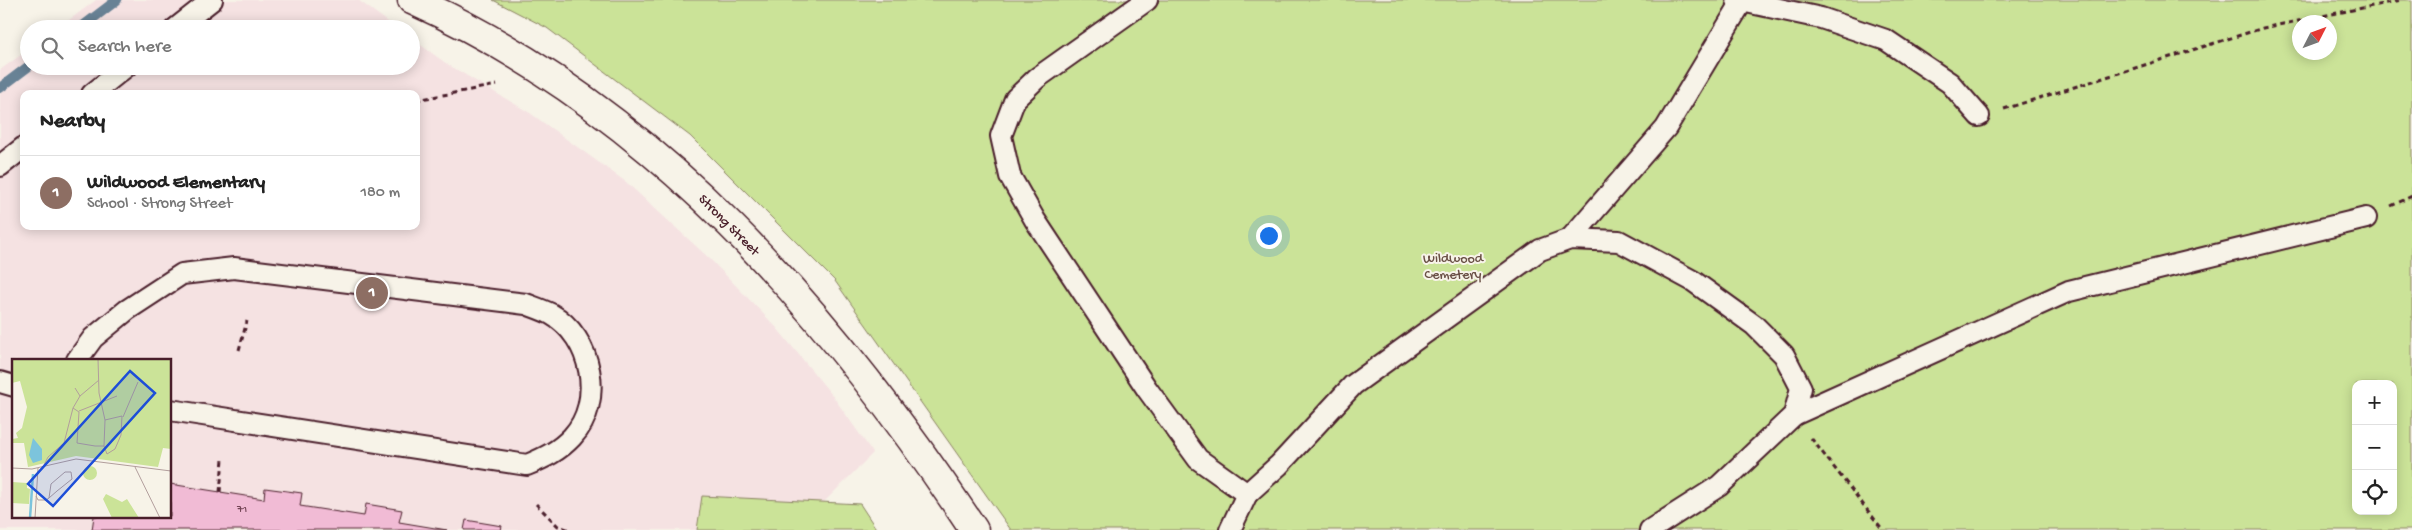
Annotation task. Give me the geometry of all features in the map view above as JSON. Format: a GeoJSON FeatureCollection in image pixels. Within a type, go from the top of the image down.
{"type":"FeatureCollection","features":[{"type":"Feature","properties":{"kind":"main road","name":"Strong Street"},"geometry":{"type":"LineString","coordinates":[[412,0],[472,29],[538,68],[634,137],[699,192],[764,257],[844,351],[909,437],[974,530]]}},
{"type":"Feature","properties":{"kind":"lane"},"geometry":{"type":"LineString","coordinates":[[186,20],[212,0]]}},
{"type":"Feature","properties":{"kind":"lane"},"geometry":{"type":"LineString","coordinates":[[1147,0],[1037,78],[1015,99],[1001,136],[1010,176],[1035,220],[1146,389],[1198,460],[1247,494]]}},
{"type":"Feature","properties":{"kind":"lane"},"geometry":{"type":"LineString","coordinates":[[1570,239],[1666,128],[1741,0],[1820,18],[1886,40],[1950,83],[1980,116]]}},
{"type":"Feature","properties":{"kind":"lane"},"geometry":{"type":"LineString","coordinates":[[97,90],[116,75]]}},
{"type":"Feature","properties":{"kind":"lane"},"geometry":{"type":"LineString","coordinates":[[0,166],[20,150]]}},
{"type":"Feature","properties":{"kind":"lane"},"geometry":{"type":"LineString","coordinates":[[1650,530],[1719,486],[1794,415],[2069,291],[2366,218]]}},
{"type":"Feature","properties":{"kind":"lane"},"geometry":{"type":"LineString","coordinates":[[1230,530],[1247,494],[1279,466],[1353,385],[1540,250],[1570,239],[1618,241],[1693,281],[1754,325],[1784,355],[1801,388],[1794,415]]}},
{"type":"Feature","properties":{"kind":"lane"},"geometry":{"type":"LineString","coordinates":[[78,359],[93,338],[126,310],[182,274],[234,268],[526,304],[552,314],[573,333],[587,357],[592,385],[587,412],[573,436],[553,454],[527,465],[171,410]]}},
{"type":"Feature","properties":{"kind":"path"},"geometry":{"type":"LineString","coordinates":[[1980,116],[2263,28],[2402,0]]}},
{"type":"Feature","properties":{"kind":"path"},"geometry":{"type":"LineString","coordinates":[[420,99],[497,85]]}},
{"type":"Feature","properties":{"kind":"path"},"geometry":{"type":"LineString","coordinates":[[239,350],[247,321]]}},
{"type":"Feature","properties":{"kind":"path"},"geometry":{"type":"LineString","coordinates":[[1794,415],[1883,530]]}},
{"type":"Feature","properties":{"kind":"path"},"geometry":{"type":"LineString","coordinates":[[220,492],[223,459]]}},
{"type":"Feature","properties":{"kind":"path"},"geometry":{"type":"LineString","coordinates":[[536,504],[558,526],[570,530]]}},
{"type":"Feature","properties":{"kind":"shaded area"},"geometry":{"type":"Polygon","coordinates":[[[96,0],[358,0],[386,20],[69,20],[96,0]]]}},
{"type":"Feature","properties":{"kind":"shaded area"},"geometry":{"type":"Polygon","coordinates":[[[420,44],[447,64],[530,113],[626,182],[710,259],[776,327],[832,395],[873,453],[796,530],[0,530],[0,70],[20,56],[20,75],[420,75],[420,44]]]}},
{"type":"Feature","properties":{"kind":"green space","name":"Wildwood Cemetery"},"geometry":{"type":"Polygon","coordinates":[[[493,0],[2412,0],[2412,530],[1011,530],[835,281],[690,136],[547,28],[493,0]]]}},
{"type":"Feature","properties":{"kind":"green space"},"geometry":{"type":"Polygon","coordinates":[[[702,496],[860,504],[877,530],[697,530],[702,496]]]}},
{"type":"Feature","properties":{"kind":"building"},"geometry":{"type":"Polygon","coordinates":[[[171,484],[264,499],[265,488],[302,493],[300,506],[364,516],[366,504],[402,510],[399,522],[447,530],[92,530],[94,518],[171,518],[171,484]]]}},
{"type":"Feature","properties":{"kind":"building"},"geometry":{"type":"Polygon","coordinates":[[[466,520],[502,526],[501,530],[464,530],[466,520]]]}},
{"type":"Feature","properties":{"kind":"waterway"},"geometry":{"type":"LineString","coordinates":[[91,20],[117,0]]}},
{"type":"Feature","properties":{"kind":"waterway"},"geometry":{"type":"LineString","coordinates":[[0,88],[20,73]]}},
{"type":"Feature","properties":{"kind":"place","name":"Wildwood Elementary"},"geometry":{"type":"Point","coordinates":[372,293]}}]}
